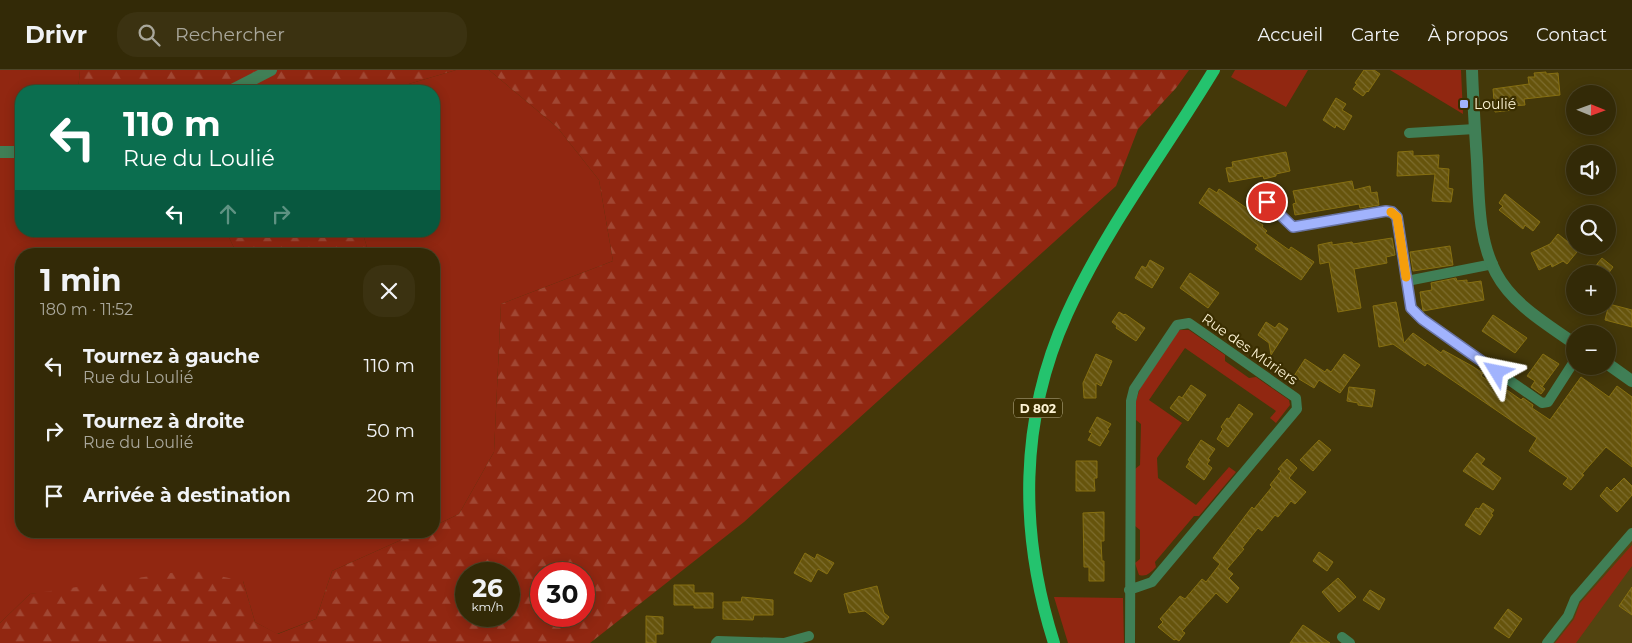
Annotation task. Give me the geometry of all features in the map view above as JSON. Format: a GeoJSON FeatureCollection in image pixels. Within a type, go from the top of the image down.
{"type":"FeatureCollection","features":[{"type":"Feature","properties":{"kind":"main road","name":"D 802"},"geometry":{"type":"LineString","coordinates":[[1054,643],[1044,611],[1031,541],[1028,503],[1034,423],[1041,390],[1052,352],[1067,314],[1089,270],[1214,70]]}},
{"type":"Feature","properties":{"kind":"street"},"geometry":{"type":"LineString","coordinates":[[242,85],[271,70]]}},
{"type":"Feature","properties":{"kind":"street"},"geometry":{"type":"LineString","coordinates":[[1472,70],[1479,203],[1483,237],[1496,274],[1513,295],[1532,313],[1566,338]]}},
{"type":"Feature","properties":{"kind":"street"},"geometry":{"type":"LineString","coordinates":[[1409,133],[1474,129]]}},
{"type":"Feature","properties":{"kind":"street"},"geometry":{"type":"LineString","coordinates":[[0,152],[15,152]]}},
{"type":"Feature","properties":{"kind":"street"},"geometry":{"type":"LineString","coordinates":[[1267,202],[1293,227],[1386,211],[1392,212],[1397,217],[1411,308],[1422,319],[1542,403],[1548,402],[1566,374]]}},
{"type":"Feature","properties":{"kind":"street"},"geometry":{"type":"LineString","coordinates":[[1407,281],[1493,264]]}},
{"type":"Feature","properties":{"kind":"street","name":"Rue des Mûriers"},"geometry":{"type":"LineString","coordinates":[[1129,590],[1152,582],[1298,409],[1296,398],[1189,323],[1177,325],[1134,389],[1131,401],[1129,590],[1130,643]]}},
{"type":"Feature","properties":{"kind":"street"},"geometry":{"type":"LineString","coordinates":[[1616,370],[1632,381]]}},
{"type":"Feature","properties":{"kind":"street"},"geometry":{"type":"LineString","coordinates":[[1547,643],[1568,616],[1575,599],[1632,533]]}},
{"type":"Feature","properties":{"kind":"street"},"geometry":{"type":"LineString","coordinates":[[716,643],[718,641],[784,643],[809,636]]}},
{"type":"Feature","properties":{"kind":"shaded area"},"geometry":{"type":"Polygon","coordinates":[[[1632,534],[1632,643],[1547,643],[1632,534]]]}},
{"type":"Feature","properties":{"kind":"green space"},"geometry":{"type":"Polygon","coordinates":[[[0,70],[80,70],[79,85],[15,85],[15,237],[229,237],[234,248],[15,248],[15,538],[405,538],[332,571],[316,619],[277,634],[255,622],[243,581],[30,594],[0,623],[0,70]]]}},
{"type":"Feature","properties":{"kind":"green space"},"geometry":{"type":"Polygon","coordinates":[[[80,70],[456,70],[405,85],[79,85],[80,70]]]}},
{"type":"Feature","properties":{"kind":"green space"},"geometry":{"type":"Polygon","coordinates":[[[456,70],[489,70],[557,127],[599,180],[613,261],[501,304],[494,452],[459,514],[440,523],[440,248],[367,248],[364,237],[440,237],[440,85],[405,85],[456,70]]]}},
{"type":"Feature","properties":{"kind":"green space"},"geometry":{"type":"Polygon","coordinates":[[[489,70],[1189,70],[1176,88],[1138,129],[1116,186],[744,522],[590,643],[0,643],[0,623],[30,594],[191,570],[243,581],[255,622],[278,634],[316,619],[332,571],[405,538],[440,538],[440,523],[459,514],[494,452],[501,304],[613,261],[599,180],[557,127],[489,70]]]}},
{"type":"Feature","properties":{"kind":"green space"},"geometry":{"type":"Polygon","coordinates":[[[1235,70],[1308,70],[1286,107],[1231,77],[1235,70]]]}},
{"type":"Feature","properties":{"kind":"green space"},"geometry":{"type":"Polygon","coordinates":[[[1390,70],[1461,70],[1463,114],[1390,70]]]}},
{"type":"Feature","properties":{"kind":"green space"},"geometry":{"type":"Polygon","coordinates":[[[229,237],[364,237],[367,248],[234,248],[229,237]]]}},
{"type":"Feature","properties":{"kind":"green space"},"geometry":{"type":"Polygon","coordinates":[[[1180,330],[1189,330],[1225,355],[1225,361],[1249,378],[1256,377],[1289,400],[1290,405],[1276,423],[1270,418],[1276,411],[1185,348],[1149,400],[1182,423],[1157,458],[1158,478],[1196,505],[1229,467],[1236,472],[1199,516],[1194,516],[1155,562],[1156,567],[1148,574],[1139,575],[1135,563],[1140,559],[1140,530],[1135,526],[1135,469],[1140,465],[1141,424],[1136,420],[1136,401],[1140,388],[1180,330]]]}},
{"type":"Feature","properties":{"kind":"green space"},"geometry":{"type":"Polygon","coordinates":[[[1632,545],[1632,566],[1576,643],[1555,643],[1574,619],[1580,603],[1632,545]]]}},
{"type":"Feature","properties":{"kind":"green space"},"geometry":{"type":"Polygon","coordinates":[[[1054,597],[1123,598],[1124,643],[1068,643],[1054,597]]]}},
{"type":"Feature","properties":{"kind":"building"},"geometry":{"type":"Polygon","coordinates":[[[1364,70],[1374,70],[1380,74],[1368,92],[1363,96],[1353,89],[1364,70]]]}},
{"type":"Feature","properties":{"kind":"building"},"geometry":{"type":"Polygon","coordinates":[[[1546,72],[1546,74],[1558,73],[1560,95],[1524,99],[1525,105],[1512,106],[1513,110],[1495,112],[1493,89],[1529,84],[1528,77],[1535,77],[1534,73],[1546,72]]]}},
{"type":"Feature","properties":{"kind":"building"},"geometry":{"type":"Polygon","coordinates":[[[1336,98],[1346,104],[1342,110],[1352,116],[1344,130],[1336,125],[1335,128],[1323,120],[1336,98]]]}},
{"type":"Feature","properties":{"kind":"building"},"geometry":{"type":"Polygon","coordinates":[[[1413,151],[1413,156],[1439,155],[1438,168],[1449,169],[1448,188],[1453,189],[1451,202],[1432,201],[1435,174],[1397,176],[1398,152],[1413,151]]]}},
{"type":"Feature","properties":{"kind":"building"},"geometry":{"type":"Polygon","coordinates":[[[1286,152],[1290,171],[1264,179],[1263,176],[1229,182],[1226,168],[1233,167],[1232,162],[1286,152]]]}},
{"type":"Feature","properties":{"kind":"building"},"geometry":{"type":"Polygon","coordinates":[[[1352,181],[1354,190],[1370,186],[1371,193],[1377,192],[1379,205],[1360,208],[1359,204],[1295,215],[1293,204],[1296,203],[1293,191],[1352,181]]]}},
{"type":"Feature","properties":{"kind":"building"},"geometry":{"type":"Polygon","coordinates":[[[1209,188],[1217,193],[1219,189],[1258,216],[1255,220],[1263,225],[1262,227],[1267,231],[1265,233],[1289,250],[1291,247],[1314,262],[1301,280],[1255,249],[1258,245],[1199,203],[1209,188]]]}},
{"type":"Feature","properties":{"kind":"building"},"geometry":{"type":"Polygon","coordinates":[[[1505,194],[1540,222],[1533,231],[1525,225],[1523,229],[1499,210],[1503,206],[1499,203],[1505,194]]]}},
{"type":"Feature","properties":{"kind":"building"},"geometry":{"type":"Polygon","coordinates":[[[1558,234],[1566,240],[1566,255],[1574,255],[1567,264],[1563,261],[1552,267],[1551,264],[1539,270],[1531,253],[1550,244],[1558,234]]]}},
{"type":"Feature","properties":{"kind":"building"},"geometry":{"type":"Polygon","coordinates":[[[1392,238],[1395,255],[1386,257],[1387,263],[1354,269],[1361,308],[1338,312],[1329,262],[1320,264],[1318,245],[1332,242],[1332,245],[1352,242],[1353,244],[1392,238]]]}},
{"type":"Feature","properties":{"kind":"building"},"geometry":{"type":"Polygon","coordinates":[[[1450,246],[1453,265],[1413,271],[1410,252],[1450,246]]]}},
{"type":"Feature","properties":{"kind":"building"},"geometry":{"type":"Polygon","coordinates":[[[1602,258],[1611,265],[1596,265],[1602,258]]]}},
{"type":"Feature","properties":{"kind":"building"},"geometry":{"type":"Polygon","coordinates":[[[1150,260],[1164,268],[1152,288],[1135,278],[1142,266],[1146,268],[1150,260]]]}},
{"type":"Feature","properties":{"kind":"building"},"geometry":{"type":"Polygon","coordinates":[[[1190,273],[1219,293],[1208,308],[1180,288],[1190,273]]]}},
{"type":"Feature","properties":{"kind":"building"},"geometry":{"type":"Polygon","coordinates":[[[1456,278],[1457,281],[1467,280],[1467,283],[1481,281],[1484,300],[1423,311],[1420,292],[1432,290],[1431,283],[1456,278]]]}},
{"type":"Feature","properties":{"kind":"building"},"geometry":{"type":"Polygon","coordinates":[[[1396,302],[1404,343],[1413,333],[1441,353],[1443,350],[1483,373],[1481,376],[1505,392],[1507,390],[1521,400],[1523,398],[1533,405],[1532,408],[1550,420],[1581,377],[1609,397],[1617,386],[1632,397],[1632,467],[1606,447],[1582,474],[1584,475],[1571,490],[1563,484],[1568,478],[1529,451],[1537,438],[1427,363],[1425,366],[1393,344],[1379,347],[1373,306],[1396,302]]]}},
{"type":"Feature","properties":{"kind":"building"},"geometry":{"type":"Polygon","coordinates":[[[1616,306],[1632,310],[1632,327],[1605,320],[1606,315],[1616,315],[1616,306]]]}},
{"type":"Feature","properties":{"kind":"building"},"geometry":{"type":"Polygon","coordinates":[[[1119,312],[1145,328],[1136,341],[1116,328],[1117,326],[1112,322],[1119,312]]]}},
{"type":"Feature","properties":{"kind":"building"},"geometry":{"type":"Polygon","coordinates":[[[1493,315],[1527,338],[1515,353],[1482,331],[1493,315]]]}},
{"type":"Feature","properties":{"kind":"building"},"geometry":{"type":"Polygon","coordinates":[[[1266,322],[1275,328],[1279,323],[1288,329],[1271,355],[1269,343],[1258,335],[1266,322]]]}},
{"type":"Feature","properties":{"kind":"building"},"geometry":{"type":"Polygon","coordinates":[[[1096,354],[1112,361],[1101,386],[1096,383],[1096,398],[1084,398],[1083,383],[1096,354]]]}},
{"type":"Feature","properties":{"kind":"building"},"geometry":{"type":"Polygon","coordinates":[[[1344,354],[1360,365],[1340,393],[1319,380],[1314,388],[1294,376],[1305,359],[1325,372],[1327,369],[1331,372],[1344,354]]]}},
{"type":"Feature","properties":{"kind":"building"},"geometry":{"type":"Polygon","coordinates":[[[1543,354],[1559,364],[1542,387],[1545,389],[1541,394],[1531,387],[1535,381],[1527,376],[1543,354]]]}},
{"type":"Feature","properties":{"kind":"building"},"geometry":{"type":"Polygon","coordinates":[[[1191,385],[1206,395],[1188,421],[1170,408],[1179,396],[1182,398],[1191,385]]]}},
{"type":"Feature","properties":{"kind":"building"},"geometry":{"type":"Polygon","coordinates":[[[1349,387],[1375,390],[1372,407],[1347,401],[1349,387]]]}},
{"type":"Feature","properties":{"kind":"building"},"geometry":{"type":"Polygon","coordinates":[[[1239,404],[1253,414],[1228,447],[1217,439],[1223,429],[1221,427],[1239,404]]]}},
{"type":"Feature","properties":{"kind":"building"},"geometry":{"type":"Polygon","coordinates":[[[1097,417],[1111,424],[1100,446],[1088,440],[1092,433],[1089,432],[1097,417]]]}},
{"type":"Feature","properties":{"kind":"building"},"geometry":{"type":"Polygon","coordinates":[[[1201,440],[1215,449],[1207,464],[1212,468],[1204,480],[1186,467],[1190,461],[1188,460],[1201,440]]]}},
{"type":"Feature","properties":{"kind":"building"},"geometry":{"type":"Polygon","coordinates":[[[1319,440],[1331,450],[1313,471],[1300,460],[1319,440]]]}},
{"type":"Feature","properties":{"kind":"building"},"geometry":{"type":"Polygon","coordinates":[[[1477,453],[1485,459],[1481,464],[1501,478],[1493,490],[1463,471],[1477,453]]]}},
{"type":"Feature","properties":{"kind":"building"},"geometry":{"type":"Polygon","coordinates":[[[1287,459],[1297,468],[1289,478],[1306,492],[1295,504],[1291,501],[1278,517],[1275,515],[1262,531],[1258,528],[1227,569],[1233,574],[1229,578],[1239,588],[1227,603],[1216,593],[1182,631],[1185,633],[1179,641],[1174,640],[1158,627],[1163,622],[1160,619],[1180,596],[1185,599],[1202,579],[1206,582],[1220,564],[1213,558],[1252,507],[1254,509],[1272,487],[1270,485],[1281,471],[1278,469],[1287,459]]]}},
{"type":"Feature","properties":{"kind":"building"},"geometry":{"type":"Polygon","coordinates":[[[1076,461],[1097,461],[1097,478],[1094,478],[1095,491],[1076,491],[1076,461]]]}},
{"type":"Feature","properties":{"kind":"building"},"geometry":{"type":"Polygon","coordinates":[[[1624,478],[1632,486],[1632,495],[1617,512],[1600,496],[1607,487],[1611,491],[1624,478]]]}},
{"type":"Feature","properties":{"kind":"building"},"geometry":{"type":"Polygon","coordinates":[[[1483,503],[1494,510],[1491,514],[1493,515],[1480,535],[1465,525],[1476,508],[1479,509],[1483,503]]]}},
{"type":"Feature","properties":{"kind":"building"},"geometry":{"type":"Polygon","coordinates":[[[1104,512],[1104,541],[1101,541],[1104,581],[1089,581],[1089,567],[1084,567],[1083,513],[1104,512]]]}},
{"type":"Feature","properties":{"kind":"building"},"geometry":{"type":"Polygon","coordinates":[[[1319,552],[1333,562],[1327,571],[1313,561],[1319,552]]]}},
{"type":"Feature","properties":{"kind":"building"},"geometry":{"type":"Polygon","coordinates":[[[805,553],[815,559],[817,554],[834,563],[827,574],[818,569],[811,582],[794,573],[805,553]]]}},
{"type":"Feature","properties":{"kind":"building"},"geometry":{"type":"Polygon","coordinates":[[[1338,578],[1356,597],[1339,612],[1322,592],[1338,578]]]}},
{"type":"Feature","properties":{"kind":"building"},"geometry":{"type":"Polygon","coordinates":[[[674,585],[694,585],[694,593],[713,593],[713,608],[694,608],[694,605],[674,605],[674,585]]]}},
{"type":"Feature","properties":{"kind":"building"},"geometry":{"type":"Polygon","coordinates":[[[877,586],[884,613],[889,617],[883,625],[865,611],[849,613],[844,594],[877,586]]]}},
{"type":"Feature","properties":{"kind":"building"},"geometry":{"type":"Polygon","coordinates":[[[1632,587],[1632,615],[1619,606],[1632,587]]]}},
{"type":"Feature","properties":{"kind":"building"},"geometry":{"type":"Polygon","coordinates":[[[1370,590],[1385,599],[1379,610],[1363,600],[1370,590]]]}},
{"type":"Feature","properties":{"kind":"building"},"geometry":{"type":"Polygon","coordinates":[[[742,597],[773,600],[773,615],[754,615],[753,620],[723,619],[723,602],[741,602],[742,597]]]}},
{"type":"Feature","properties":{"kind":"building"},"geometry":{"type":"Polygon","coordinates":[[[1508,609],[1522,619],[1509,638],[1494,628],[1508,609]]]}},
{"type":"Feature","properties":{"kind":"building"},"geometry":{"type":"Polygon","coordinates":[[[646,616],[663,617],[663,634],[656,634],[656,643],[646,643],[646,616]]]}},
{"type":"Feature","properties":{"kind":"building"},"geometry":{"type":"Polygon","coordinates":[[[1303,625],[1330,643],[1290,643],[1303,625]]]}},
{"type":"Feature","properties":{"kind":"slow traffic"},"geometry":{"type":"LineString","coordinates":[[1391,212],[1397,217],[1406,277]]}},
{"type":"Feature","properties":{"kind":"place","name":"Loulié"},"geometry":{"type":"Point","coordinates":[1464,104]}},
{"type":"Feature","properties":{"kind":"route"},"geometry":{"type":"LineString","coordinates":[[1267,202],[1293,227],[1386,211],[1392,212],[1397,217],[1411,308],[1422,319],[1497,372]]}}]}
